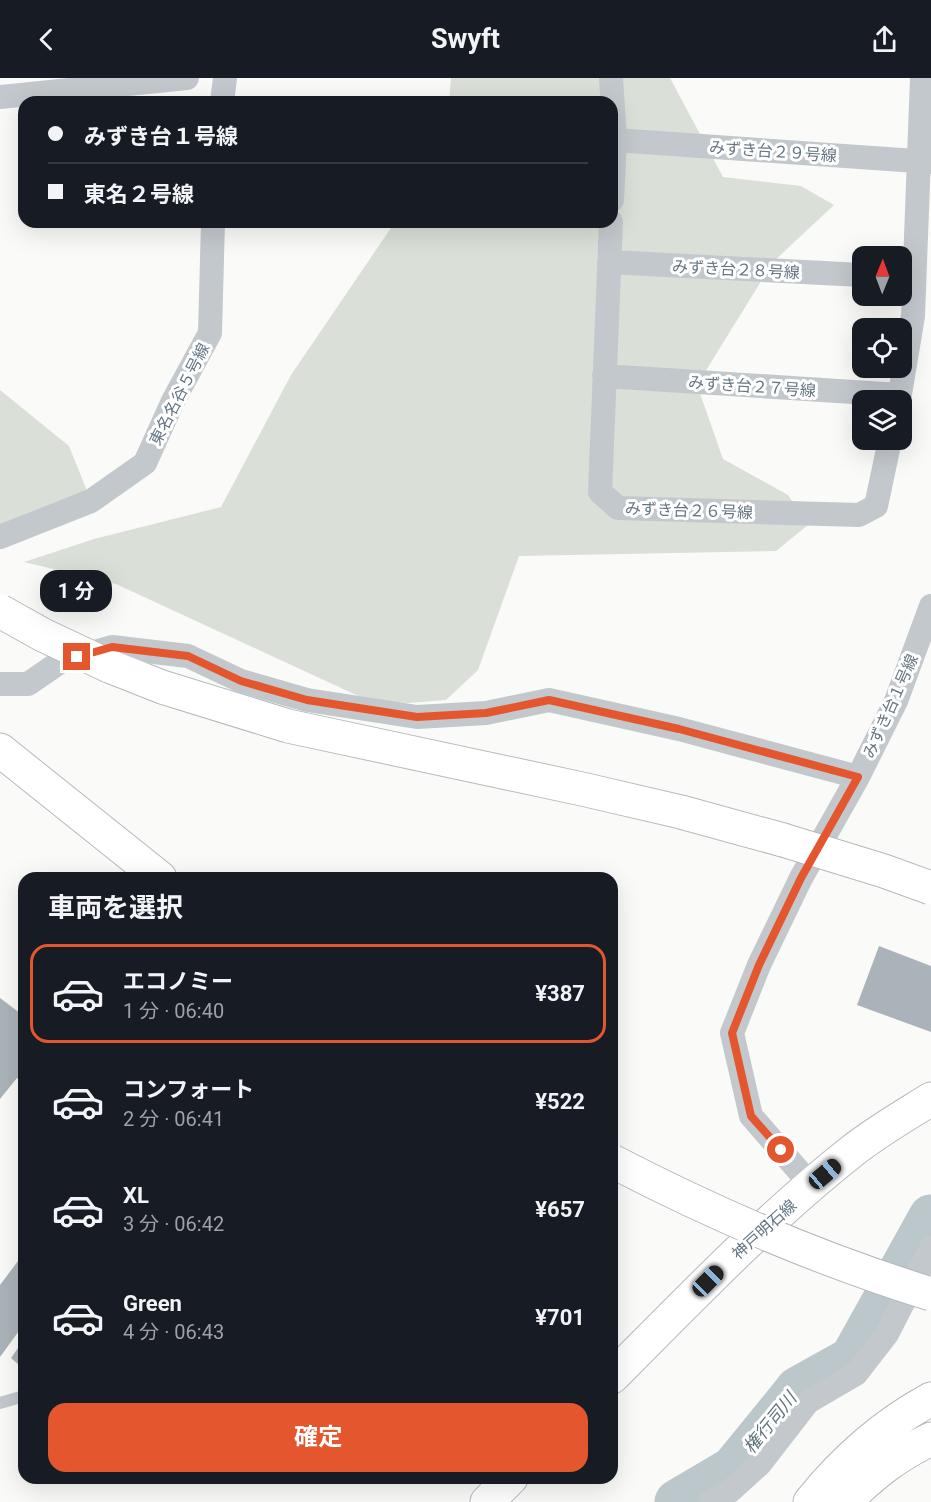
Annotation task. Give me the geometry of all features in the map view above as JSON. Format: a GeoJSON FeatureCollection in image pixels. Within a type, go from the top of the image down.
{"type":"FeatureCollection","features":[{"type":"Feature","properties":{"kind":"main road"},"geometry":{"type":"LineString","coordinates":[[0,612],[109,666],[162,687],[288,726],[582,789],[681,813],[783,840],[931,888]]}},
{"type":"Feature","properties":{"kind":"main road"},"geometry":{"type":"LineString","coordinates":[[0,750],[150,872]]}},
{"type":"Feature","properties":{"kind":"main road","name":"神戸明石線"},"geometry":{"type":"LineString","coordinates":[[618,1371],[724,1265],[811,1185],[852,1150],[931,1099]]}},
{"type":"Feature","properties":{"kind":"main road"},"geometry":{"type":"LineString","coordinates":[[618,1164],[748,1226],[931,1294]]}},
{"type":"Feature","properties":{"kind":"main road"},"geometry":{"type":"LineString","coordinates":[[810,1502],[850,1460],[882,1431],[931,1399]]}},
{"type":"Feature","properties":{"kind":"main road"},"geometry":{"type":"LineString","coordinates":[[845,1502],[870,1477],[902,1453],[931,1439]]}},
{"type":"Feature","properties":{"kind":"main road"},"geometry":{"type":"LineString","coordinates":[[487,1502],[506,1484]]}},
{"type":"Feature","properties":{"kind":"street"},"geometry":{"type":"LineString","coordinates":[[19,96],[187,78]]}},
{"type":"Feature","properties":{"kind":"street"},"geometry":{"type":"LineString","coordinates":[[223,96],[225,78]]}},
{"type":"Feature","properties":{"kind":"street"},"geometry":{"type":"LineString","coordinates":[[611,78],[612,96]]}},
{"type":"Feature","properties":{"kind":"street"},"geometry":{"type":"LineString","coordinates":[[912,251],[925,162],[922,78]]}},
{"type":"Feature","properties":{"kind":"street"},"geometry":{"type":"LineString","coordinates":[[0,98],[18,96]]}},
{"type":"Feature","properties":{"kind":"street","name":"みずき台２９号線"},"geometry":{"type":"LineString","coordinates":[[618,140],[925,162]]}},
{"type":"Feature","properties":{"kind":"street","name":"東名名谷５号線"},"geometry":{"type":"LineString","coordinates":[[0,537],[91,501],[145,464],[173,400],[210,333],[213,228]]}},
{"type":"Feature","properties":{"kind":"street","name":"みずき台２６号線"},"geometry":{"type":"LineString","coordinates":[[611,228],[600,492],[618,508],[859,515],[876,506],[888,450]]}},
{"type":"Feature","properties":{"kind":"street","name":"みずき台２８号線"},"geometry":{"type":"LineString","coordinates":[[609,262],[852,274]]}},
{"type":"Feature","properties":{"kind":"street"},"geometry":{"type":"LineString","coordinates":[[901,390],[913,316],[912,306]]}},
{"type":"Feature","properties":{"kind":"street","name":"みずき台２７号線"},"geometry":{"type":"LineString","coordinates":[[604,376],[852,394]]}},
{"type":"Feature","properties":{"kind":"street","name":"みずき台１号線"},"geometry":{"type":"LineString","coordinates":[[811,1185],[751,1116],[732,1033],[759,965],[801,878],[858,777],[896,701],[931,606]]}},
{"type":"Feature","properties":{"kind":"street"},"geometry":{"type":"LineString","coordinates":[[0,684],[28,684],[60,662],[112,647],[188,656],[241,681],[307,700],[417,717],[486,713],[549,700],[679,729],[858,777]]}},
{"type":"Feature","properties":{"kind":"street"},"geometry":{"type":"LineString","coordinates":[[711,1502],[730,1491],[760,1464],[808,1402],[856,1374],[887,1334],[931,1248]]}},
{"type":"Feature","properties":{"kind":"lane"},"geometry":{"type":"LineString","coordinates":[[0,1403],[18,1398]]}},
{"type":"Feature","properties":{"kind":"shaded area"},"geometry":{"type":"Polygon","coordinates":[[[451,78],[670,78],[723,177],[801,186],[834,205],[773,262],[697,385],[723,459],[788,495],[808,525],[776,551],[519,556],[478,670],[446,700],[408,703],[367,700],[116,584],[24,562],[94,539],[221,507],[291,375],[391,228],[618,228],[618,96],[450,96],[451,78]]]}},
{"type":"Feature","properties":{"kind":"shaded area"},"geometry":{"type":"Polygon","coordinates":[[[0,390],[69,446],[91,501],[0,537],[0,390]]]}},
{"type":"Feature","properties":{"kind":"building"},"geometry":{"type":"Polygon","coordinates":[[[879,946],[931,966],[931,1032],[857,1005],[879,946]]]}},
{"type":"Feature","properties":{"kind":"building"},"geometry":{"type":"Polygon","coordinates":[[[0,998],[18,1012],[18,1079],[0,1099],[0,998]]]}},
{"type":"Feature","properties":{"kind":"building"},"geometry":{"type":"Polygon","coordinates":[[[18,1261],[18,1332],[0,1357],[0,1285],[18,1261]]]}},
{"type":"Feature","properties":{"kind":"building"},"geometry":{"type":"Polygon","coordinates":[[[18,1348],[18,1364],[11,1358],[18,1348]]]}},
{"type":"Feature","properties":{"kind":"waterway","name":"権行司川"},"geometry":{"type":"LineString","coordinates":[[677,1502],[733,1469],[798,1389],[852,1359],[931,1217]]}},
{"type":"Feature","properties":{"kind":"route"},"geometry":{"type":"LineString","coordinates":[[77,657],[112,647],[188,656],[241,681],[307,700],[417,717],[486,713],[549,700],[679,729],[858,777],[801,878],[759,965],[732,1033],[751,1116],[781,1150]]}}]}
